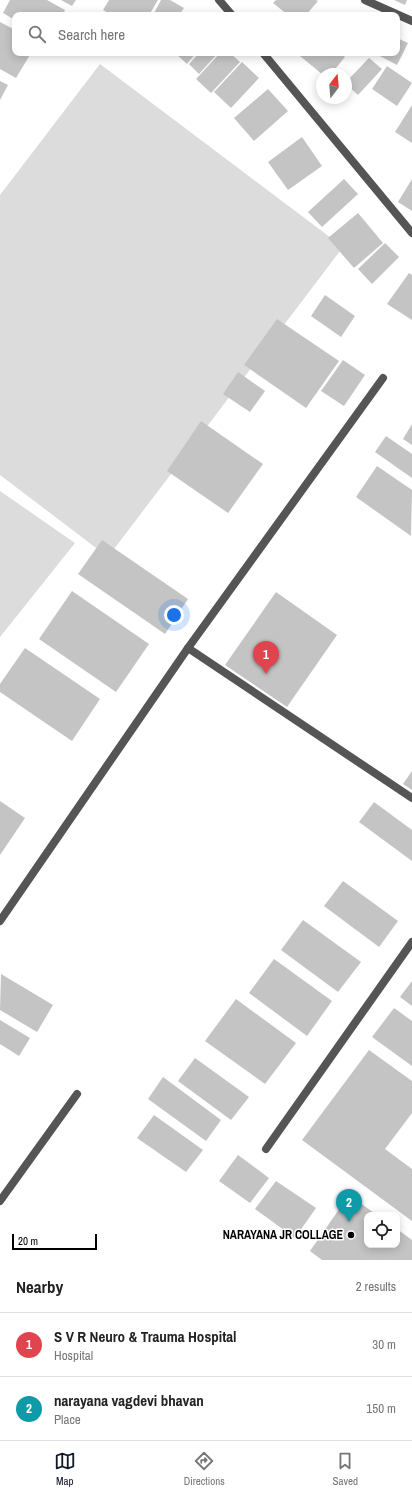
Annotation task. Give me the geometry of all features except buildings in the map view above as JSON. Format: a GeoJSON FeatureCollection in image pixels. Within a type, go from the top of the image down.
{"type":"FeatureCollection","features":[{"type":"Feature","properties":{"kind":"street"},"geometry":{"type":"LineString","coordinates":[[219,0],[229,12]]}},
{"type":"Feature","properties":{"kind":"street"},"geometry":{"type":"LineString","coordinates":[[365,0],[392,12]]}},
{"type":"Feature","properties":{"kind":"street"},"geometry":{"type":"LineString","coordinates":[[400,16],[412,21]]}},
{"type":"Feature","properties":{"kind":"street"},"geometry":{"type":"LineString","coordinates":[[265,56],[412,233]]}},
{"type":"Feature","properties":{"kind":"street"},"geometry":{"type":"LineString","coordinates":[[0,921],[188,648],[383,378]]}},
{"type":"Feature","properties":{"kind":"street"},"geometry":{"type":"LineString","coordinates":[[188,648],[412,798]]}},
{"type":"Feature","properties":{"kind":"street"},"geometry":{"type":"LineString","coordinates":[[266,1149],[412,942]]}},
{"type":"Feature","properties":{"kind":"street"},"geometry":{"type":"LineString","coordinates":[[0,1201],[77,1094]]}},
{"type":"Feature","properties":{"kind":"shaded area"},"geometry":{"type":"Polygon","coordinates":[[[100,64],[343,247],[108,557],[0,475],[0,195],[100,64]]]}},
{"type":"Feature","properties":{"kind":"shaded area"},"geometry":{"type":"Polygon","coordinates":[[[0,491],[75,543],[0,637],[0,491]]]}},
{"type":"Feature","properties":{"kind":"place","name":"S V R Neuro & Trauma Hospital"},"geometry":{"type":"Point","coordinates":[266,674]}},
{"type":"Feature","properties":{"kind":"place","name":"narayana vagdevi bhavan"},"geometry":{"type":"Point","coordinates":[349,1222]}},
{"type":"Feature","properties":{"kind":"place","name":"NARAYANA JR COLLAGE"},"geometry":{"type":"Point","coordinates":[351,1235]}}]}
